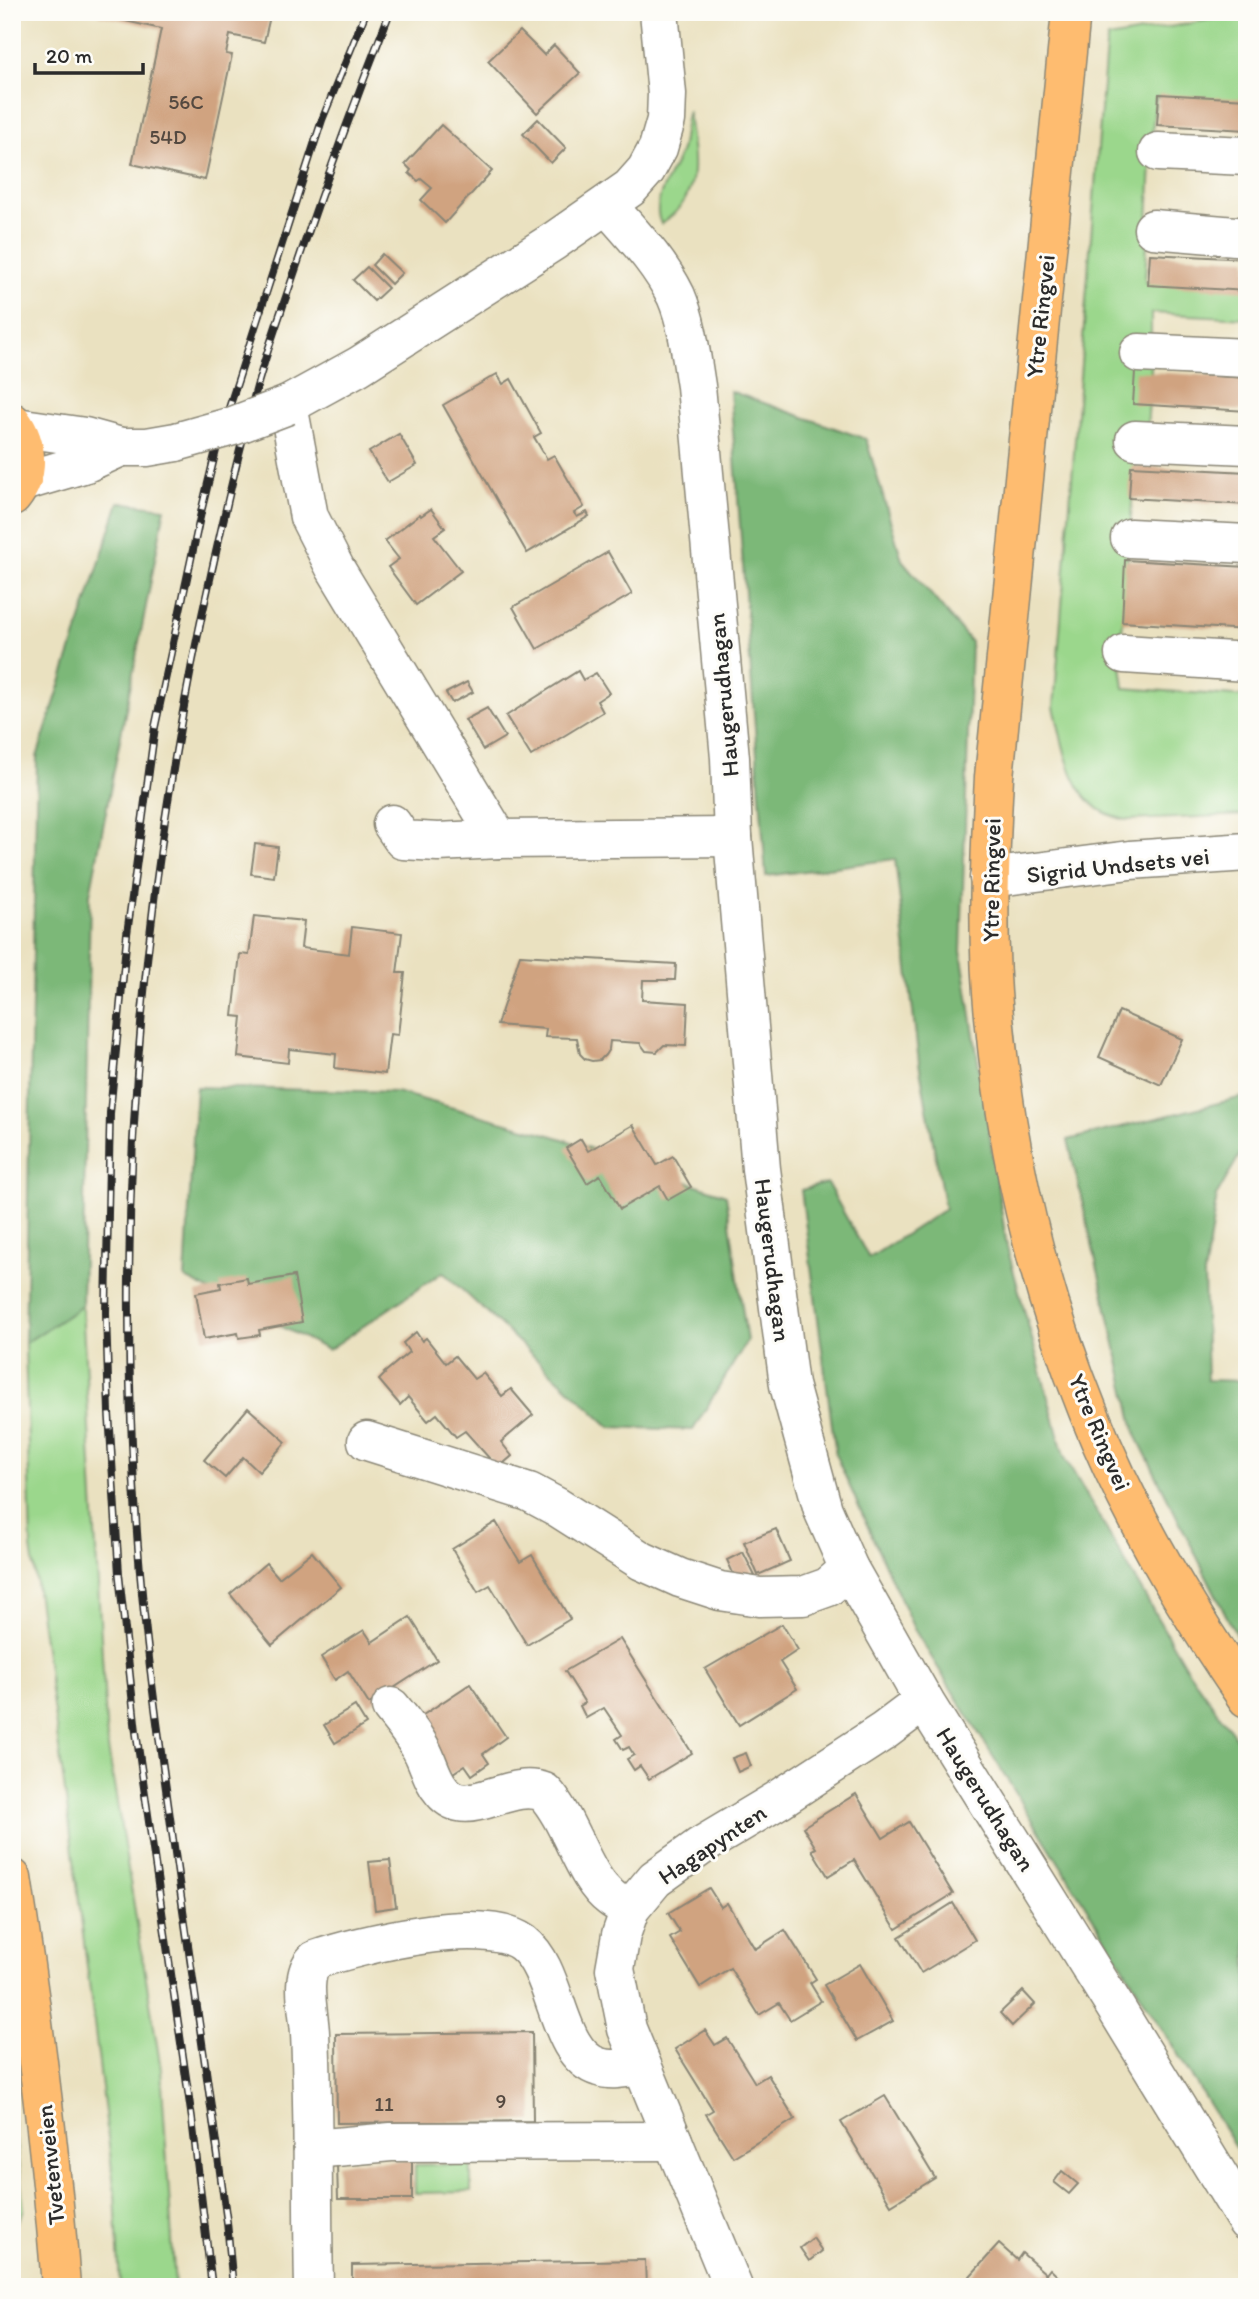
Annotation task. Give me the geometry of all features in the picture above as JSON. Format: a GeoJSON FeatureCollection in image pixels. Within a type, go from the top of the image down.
{"type":"FeatureCollection","features":[{"type":"Feature","properties":{"kind":"main road","name":"Ytre Ringvei"},"geometry":{"type":"LineString","coordinates":[[1071,12],[994,778],[989,878],[993,1015],[1002,1091],[1018,1180],[1038,1260],[1088,1413],[1117,1476],[1194,1618],[1247,1698]]}},
{"type":"Feature","properties":{"kind":"main road"},"geometry":{"type":"LineString","coordinates":[[14,425],[25,454],[17,490]]}},
{"type":"Feature","properties":{"kind":"main road","name":"Tvetenveien"},"geometry":{"type":"LineString","coordinates":[[12,1878],[47,2123],[61,2287]]}},
{"type":"Feature","properties":{"kind":"street"},"geometry":{"type":"LineString","coordinates":[[14,425],[93,438],[121,447],[147,447],[233,426],[288,405],[359,366],[607,205],[630,188],[646,170],[658,148],[666,120],[667,94],[659,12]]}},
{"type":"Feature","properties":{"kind":"street"},"geometry":{"type":"LineString","coordinates":[[1157,152],[1247,156]]}},
{"type":"Feature","properties":{"kind":"street","name":"Haugerudhagan"},"geometry":{"type":"LineString","coordinates":[[607,205],[662,270],[677,298],[686,328],[696,386],[730,758],[733,837],[761,1169],[789,1385],[823,1510],[849,1569],[924,1701],[1247,2222]]}},
{"type":"Feature","properties":{"kind":"street"},"geometry":{"type":"LineString","coordinates":[[1153,229],[1247,237]]}},
{"type":"Feature","properties":{"kind":"street"},"geometry":{"type":"LineString","coordinates":[[1139,353],[1247,359]]}},
{"type":"Feature","properties":{"kind":"street"},"geometry":{"type":"LineString","coordinates":[[288,405],[309,517],[335,568],[499,839]]}},
{"type":"Feature","properties":{"kind":"street"},"geometry":{"type":"LineString","coordinates":[[1135,440],[1247,445]]}},
{"type":"Feature","properties":{"kind":"street"},"geometry":{"type":"LineString","coordinates":[[17,490],[121,447]]}},
{"type":"Feature","properties":{"kind":"street"},"geometry":{"type":"LineString","coordinates":[[1130,538],[1247,544]]}},
{"type":"Feature","properties":{"kind":"street"},"geometry":{"type":"LineString","coordinates":[[1124,654],[1247,662]]}},
{"type":"Feature","properties":{"kind":"street"},"geometry":{"type":"LineString","coordinates":[[392,824],[403,840],[438,842],[733,837]]}},
{"type":"Feature","properties":{"kind":"street","name":"Sigrid Undsets vei"},"geometry":{"type":"LineString","coordinates":[[989,878],[1130,860],[1247,852]]}},
{"type":"Feature","properties":{"kind":"street"},"geometry":{"type":"LineString","coordinates":[[367,1441],[529,1492],[642,1561],[680,1578],[720,1591],[760,1597],[803,1596],[828,1587],[849,1569]]}},
{"type":"Feature","properties":{"kind":"street","name":"Hagapynten"},"geometry":{"type":"LineString","coordinates":[[733,2287],[627,2029],[615,1969],[617,1952],[630,1909],[655,1879],[676,1863],[884,1731],[924,1701]]}},
{"type":"Feature","properties":{"kind":"street"},"geometry":{"type":"LineString","coordinates":[[391,1707],[411,1731],[442,1791],[454,1801],[466,1804],[523,1788],[544,1792],[565,1821],[599,1884],[610,1898],[630,1909]]}},
{"type":"Feature","properties":{"kind":"street"},"geometry":{"type":"LineString","coordinates":[[314,2287],[313,2149],[306,1976],[309,1966],[320,1958],[417,1935],[486,1932],[515,1938],[532,1953],[544,1972],[567,2031],[582,2056],[600,2068],[642,2066]]}},
{"type":"Feature","properties":{"kind":"street"},"geometry":{"type":"LineString","coordinates":[[313,2149],[391,2142],[673,2141]]}},
{"type":"Feature","properties":{"kind":"green space"},"geometry":{"type":"Polygon","coordinates":[[[1247,13],[1247,102],[1156,97],[1145,282],[1247,288],[1247,318],[1151,313],[1147,428],[1135,465],[1120,657],[1124,688],[1247,697],[1247,815],[1129,820],[1110,815],[1094,806],[1083,793],[1068,762],[1054,707],[1106,46],[1108,38],[1247,13]]]}},
{"type":"Feature","properties":{"kind":"green space"},"geometry":{"type":"Polygon","coordinates":[[[688,111],[693,159],[690,187],[685,200],[661,224],[658,215],[660,196],[681,150],[688,111]]]}},
{"type":"Feature","properties":{"kind":"green space"},"geometry":{"type":"Polygon","coordinates":[[[730,391],[866,439],[902,560],[971,642],[961,951],[1007,1247],[1064,1456],[1187,1669],[1247,1753],[1247,2166],[914,1629],[836,1456],[801,1190],[827,1183],[869,1258],[945,1209],[919,1063],[895,859],[766,876],[730,391]]]}},
{"type":"Feature","properties":{"kind":"green space"},"geometry":{"type":"Polygon","coordinates":[[[119,502],[165,508],[90,894],[82,1306],[25,1343],[37,757],[119,502]]]}},
{"type":"Feature","properties":{"kind":"green space"},"geometry":{"type":"Polygon","coordinates":[[[196,1087],[396,1092],[554,1136],[726,1195],[747,1341],[693,1430],[610,1427],[443,1272],[328,1350],[185,1278],[196,1087]]]}},
{"type":"Feature","properties":{"kind":"green space"},"geometry":{"type":"Polygon","coordinates":[[[1247,1096],[1247,1142],[1217,1195],[1204,1275],[1207,1380],[1247,1381],[1247,1657],[1136,1435],[1068,1140],[1247,1096]]]}},
{"type":"Feature","properties":{"kind":"green space"},"geometry":{"type":"Polygon","coordinates":[[[82,1306],[107,1742],[161,2069],[175,2287],[120,2287],[115,2194],[70,1828],[31,1547],[25,1343],[82,1306]]]}},
{"type":"Feature","properties":{"kind":"green space"},"geometry":{"type":"Polygon","coordinates":[[[12,2113],[24,2210],[12,2234],[12,2113]]]}},
{"type":"Feature","properties":{"kind":"green space"},"geometry":{"type":"Polygon","coordinates":[[[471,2164],[471,2192],[415,2193],[415,2165],[471,2164]]]}},
{"type":"Feature","properties":{"kind":"building"},"geometry":{"type":"Polygon","coordinates":[[[100,12],[271,12],[264,42],[230,35],[226,54],[232,55],[205,180],[132,164],[161,29],[99,15],[100,12]]]}},
{"type":"Feature","properties":{"kind":"building"},"geometry":{"type":"Polygon","coordinates":[[[520,31],[544,55],[554,45],[580,73],[537,113],[488,61],[520,31]]]}},
{"type":"Feature","properties":{"kind":"building"},"geometry":{"type":"Polygon","coordinates":[[[1159,94],[1247,99],[1247,130],[1157,125],[1159,94]]]}},
{"type":"Feature","properties":{"kind":"building"},"geometry":{"type":"Polygon","coordinates":[[[538,119],[566,148],[551,163],[523,134],[538,119]]]}},
{"type":"Feature","properties":{"kind":"building"},"geometry":{"type":"Polygon","coordinates":[[[441,125],[492,171],[445,223],[421,200],[432,188],[409,173],[411,170],[405,164],[441,125]]]}},
{"type":"Feature","properties":{"kind":"building"},"geometry":{"type":"Polygon","coordinates":[[[382,254],[402,273],[391,284],[372,265],[382,254]]]}},
{"type":"Feature","properties":{"kind":"building"},"geometry":{"type":"Polygon","coordinates":[[[1150,254],[1247,259],[1247,291],[1148,285],[1150,254]]]}},
{"type":"Feature","properties":{"kind":"building"},"geometry":{"type":"Polygon","coordinates":[[[367,267],[388,288],[374,301],[353,280],[367,267]]]}},
{"type":"Feature","properties":{"kind":"building"},"geometry":{"type":"Polygon","coordinates":[[[1135,371],[1247,378],[1247,411],[1133,404],[1135,371]]]}},
{"type":"Feature","properties":{"kind":"building"},"geometry":{"type":"Polygon","coordinates":[[[497,374],[503,384],[511,379],[541,433],[534,437],[547,459],[554,455],[584,507],[574,513],[577,517],[587,512],[589,516],[527,553],[443,405],[497,374]]]}},
{"type":"Feature","properties":{"kind":"building"},"geometry":{"type":"Polygon","coordinates":[[[399,434],[417,465],[388,482],[369,452],[399,434]]]}},
{"type":"Feature","properties":{"kind":"building"},"geometry":{"type":"Polygon","coordinates":[[[1131,466],[1247,472],[1247,505],[1129,498],[1131,466]]]}},
{"type":"Feature","properties":{"kind":"building"},"geometry":{"type":"Polygon","coordinates":[[[431,509],[445,528],[434,536],[461,571],[416,605],[388,567],[399,559],[385,541],[420,514],[421,516],[431,509]]]}},
{"type":"Feature","properties":{"kind":"building"},"geometry":{"type":"Polygon","coordinates":[[[608,552],[632,594],[537,649],[513,607],[608,552]]]}},
{"type":"Feature","properties":{"kind":"building"},"geometry":{"type":"Polygon","coordinates":[[[1125,560],[1247,567],[1247,630],[1122,622],[1125,560]]]}},
{"type":"Feature","properties":{"kind":"building"},"geometry":{"type":"Polygon","coordinates":[[[578,671],[583,680],[596,673],[609,693],[597,701],[603,712],[531,756],[506,716],[578,671]]]}},
{"type":"Feature","properties":{"kind":"building"},"geometry":{"type":"Polygon","coordinates":[[[467,682],[473,692],[452,703],[446,693],[467,682]]]}},
{"type":"Feature","properties":{"kind":"building"},"geometry":{"type":"Polygon","coordinates":[[[487,708],[505,737],[483,750],[465,720],[487,708]]]}},
{"type":"Feature","properties":{"kind":"building"},"geometry":{"type":"Polygon","coordinates":[[[255,844],[278,847],[274,877],[251,874],[255,844]]]}},
{"type":"Feature","properties":{"kind":"building"},"geometry":{"type":"Polygon","coordinates":[[[254,916],[304,921],[301,948],[349,954],[352,927],[402,933],[397,973],[405,973],[398,1035],[390,1034],[385,1074],[335,1068],[336,1054],[289,1049],[288,1063],[238,1057],[242,1017],[233,1016],[240,954],[249,955],[254,916]]]}},
{"type":"Feature","properties":{"kind":"building"},"geometry":{"type":"Polygon","coordinates":[[[520,955],[676,964],[675,980],[643,980],[642,1000],[688,1003],[686,1046],[664,1045],[657,1052],[646,1051],[640,1043],[610,1041],[605,1055],[600,1060],[592,1061],[580,1054],[577,1038],[545,1037],[546,1029],[497,1025],[520,955]]]}},
{"type":"Feature","properties":{"kind":"building"},"geometry":{"type":"Polygon","coordinates":[[[1119,1011],[1182,1039],[1161,1085],[1099,1057],[1119,1011]]]}},
{"type":"Feature","properties":{"kind":"building"},"geometry":{"type":"Polygon","coordinates":[[[633,1125],[657,1165],[673,1156],[691,1187],[668,1200],[660,1186],[620,1209],[600,1175],[587,1183],[566,1148],[581,1139],[588,1151],[633,1125]]]}},
{"type":"Feature","properties":{"kind":"building"},"geometry":{"type":"Polygon","coordinates":[[[294,1276],[302,1322],[259,1330],[260,1335],[239,1338],[238,1333],[204,1339],[196,1293],[221,1288],[220,1283],[247,1278],[248,1284],[294,1276]]]}},
{"type":"Feature","properties":{"kind":"building"},"geometry":{"type":"Polygon","coordinates":[[[416,1332],[422,1341],[426,1338],[446,1363],[455,1356],[474,1379],[483,1373],[502,1396],[511,1389],[533,1415],[501,1442],[512,1456],[498,1468],[465,1431],[456,1437],[437,1414],[428,1421],[408,1397],[400,1405],[379,1380],[409,1352],[403,1343],[416,1332]]]}},
{"type":"Feature","properties":{"kind":"building"},"geometry":{"type":"Polygon","coordinates":[[[248,1408],[286,1442],[259,1472],[243,1457],[225,1478],[204,1460],[248,1408]]]}},
{"type":"Feature","properties":{"kind":"building"},"geometry":{"type":"Polygon","coordinates":[[[496,1522],[520,1562],[532,1555],[570,1619],[527,1645],[490,1585],[478,1592],[452,1549],[496,1522]]]}},
{"type":"Feature","properties":{"kind":"building"},"geometry":{"type":"Polygon","coordinates":[[[776,1529],[790,1561],[758,1575],[744,1542],[776,1529]]]}},
{"type":"Feature","properties":{"kind":"building"},"geometry":{"type":"Polygon","coordinates":[[[312,1552],[341,1587],[272,1645],[230,1594],[266,1563],[279,1578],[312,1552]]]}},
{"type":"Feature","properties":{"kind":"building"},"geometry":{"type":"Polygon","coordinates":[[[743,1552],[755,1576],[738,1584],[727,1560],[743,1552]]]}},
{"type":"Feature","properties":{"kind":"building"},"geometry":{"type":"Polygon","coordinates":[[[410,1617],[437,1660],[369,1704],[348,1671],[335,1680],[321,1657],[364,1630],[372,1642],[410,1617]]]}},
{"type":"Feature","properties":{"kind":"building"},"geometry":{"type":"Polygon","coordinates":[[[782,1624],[798,1650],[780,1662],[797,1689],[739,1725],[705,1669],[782,1624]]]}},
{"type":"Feature","properties":{"kind":"building"},"geometry":{"type":"Polygon","coordinates":[[[620,1639],[692,1753],[649,1779],[640,1766],[634,1770],[627,1759],[634,1755],[629,1747],[623,1750],[616,1739],[622,1735],[604,1708],[586,1718],[580,1706],[585,1703],[565,1671],[620,1639]]]}},
{"type":"Feature","properties":{"kind":"building"},"geometry":{"type":"Polygon","coordinates":[[[470,1684],[506,1737],[483,1754],[489,1763],[472,1775],[465,1765],[450,1775],[414,1721],[470,1684]]]}},
{"type":"Feature","properties":{"kind":"building"},"geometry":{"type":"Polygon","coordinates":[[[355,1706],[366,1724],[335,1743],[324,1725],[355,1706]]]}},
{"type":"Feature","properties":{"kind":"building"},"geometry":{"type":"Polygon","coordinates":[[[746,1753],[751,1766],[738,1772],[732,1758],[746,1753]]]}},
{"type":"Feature","properties":{"kind":"building"},"geometry":{"type":"Polygon","coordinates":[[[856,1794],[883,1838],[909,1822],[953,1894],[896,1929],[854,1860],[828,1876],[812,1850],[816,1848],[803,1827],[856,1794]]]}},
{"type":"Feature","properties":{"kind":"building"},"geometry":{"type":"Polygon","coordinates":[[[390,1860],[396,1907],[375,1910],[369,1862],[390,1860]]]}},
{"type":"Feature","properties":{"kind":"building"},"geometry":{"type":"Polygon","coordinates":[[[709,1888],[721,1907],[727,1903],[755,1949],[785,1930],[816,1979],[810,1983],[821,2001],[790,2020],[779,2003],[759,2015],[730,1968],[700,1987],[670,1938],[680,1932],[668,1913],[709,1888]]]}},
{"type":"Feature","properties":{"kind":"building"},"geometry":{"type":"Polygon","coordinates":[[[953,1903],[975,1940],[921,1973],[899,1937],[953,1903]]]}},
{"type":"Feature","properties":{"kind":"building"},"geometry":{"type":"Polygon","coordinates":[[[860,1964],[893,2021],[857,2041],[824,1985],[860,1964]]]}},
{"type":"Feature","properties":{"kind":"building"},"geometry":{"type":"Polygon","coordinates":[[[1023,1991],[1035,2004],[1012,2026],[1000,2013],[1023,1991]]]}},
{"type":"Feature","properties":{"kind":"building"},"geometry":{"type":"Polygon","coordinates":[[[705,2030],[715,2045],[727,2038],[755,2083],[768,2075],[795,2119],[733,2157],[706,2114],[713,2110],[675,2049],[705,2030]]]}},
{"type":"Feature","properties":{"kind":"building"},"geometry":{"type":"Polygon","coordinates":[[[532,2032],[533,2121],[337,2123],[336,2034],[532,2032]]]}},
{"type":"Feature","properties":{"kind":"building"},"geometry":{"type":"Polygon","coordinates":[[[885,2096],[935,2178],[891,2205],[841,2122],[885,2096]]]}},
{"type":"Feature","properties":{"kind":"building"},"geometry":{"type":"Polygon","coordinates":[[[353,2161],[412,2161],[412,2199],[338,2199],[337,2164],[353,2161]]]}},
{"type":"Feature","properties":{"kind":"building"},"geometry":{"type":"Polygon","coordinates":[[[1062,2171],[1078,2184],[1069,2194],[1054,2182],[1062,2171]]]}},
{"type":"Feature","properties":{"kind":"building"},"geometry":{"type":"Polygon","coordinates":[[[813,2238],[822,2251],[809,2261],[800,2248],[813,2238]]]}},
{"type":"Feature","properties":{"kind":"building"},"geometry":{"type":"Polygon","coordinates":[[[999,2244],[1017,2260],[1022,2253],[1046,2274],[1050,2269],[1069,2287],[963,2287],[999,2244]]]}},
{"type":"Feature","properties":{"kind":"building"},"geometry":{"type":"Polygon","coordinates":[[[645,2260],[646,2287],[352,2287],[352,2265],[645,2260]]]}},
{"type":"Feature","properties":{"kind":"railway"},"geometry":{"type":"LineString","coordinates":[[212,2287],[192,2119],[136,1732],[119,1574],[106,1313],[110,1113],[127,934],[155,727],[202,508],[218,442],[322,120],[366,12]]}},
{"type":"Feature","properties":{"kind":"railway"},"geometry":{"type":"LineString","coordinates":[[233,2287],[227,2222],[157,1724],[140,1572],[132,1445],[129,1318],[131,1190],[138,1064],[166,811],[188,686],[231,486],[273,336],[332,164],[390,12]]}}]}
